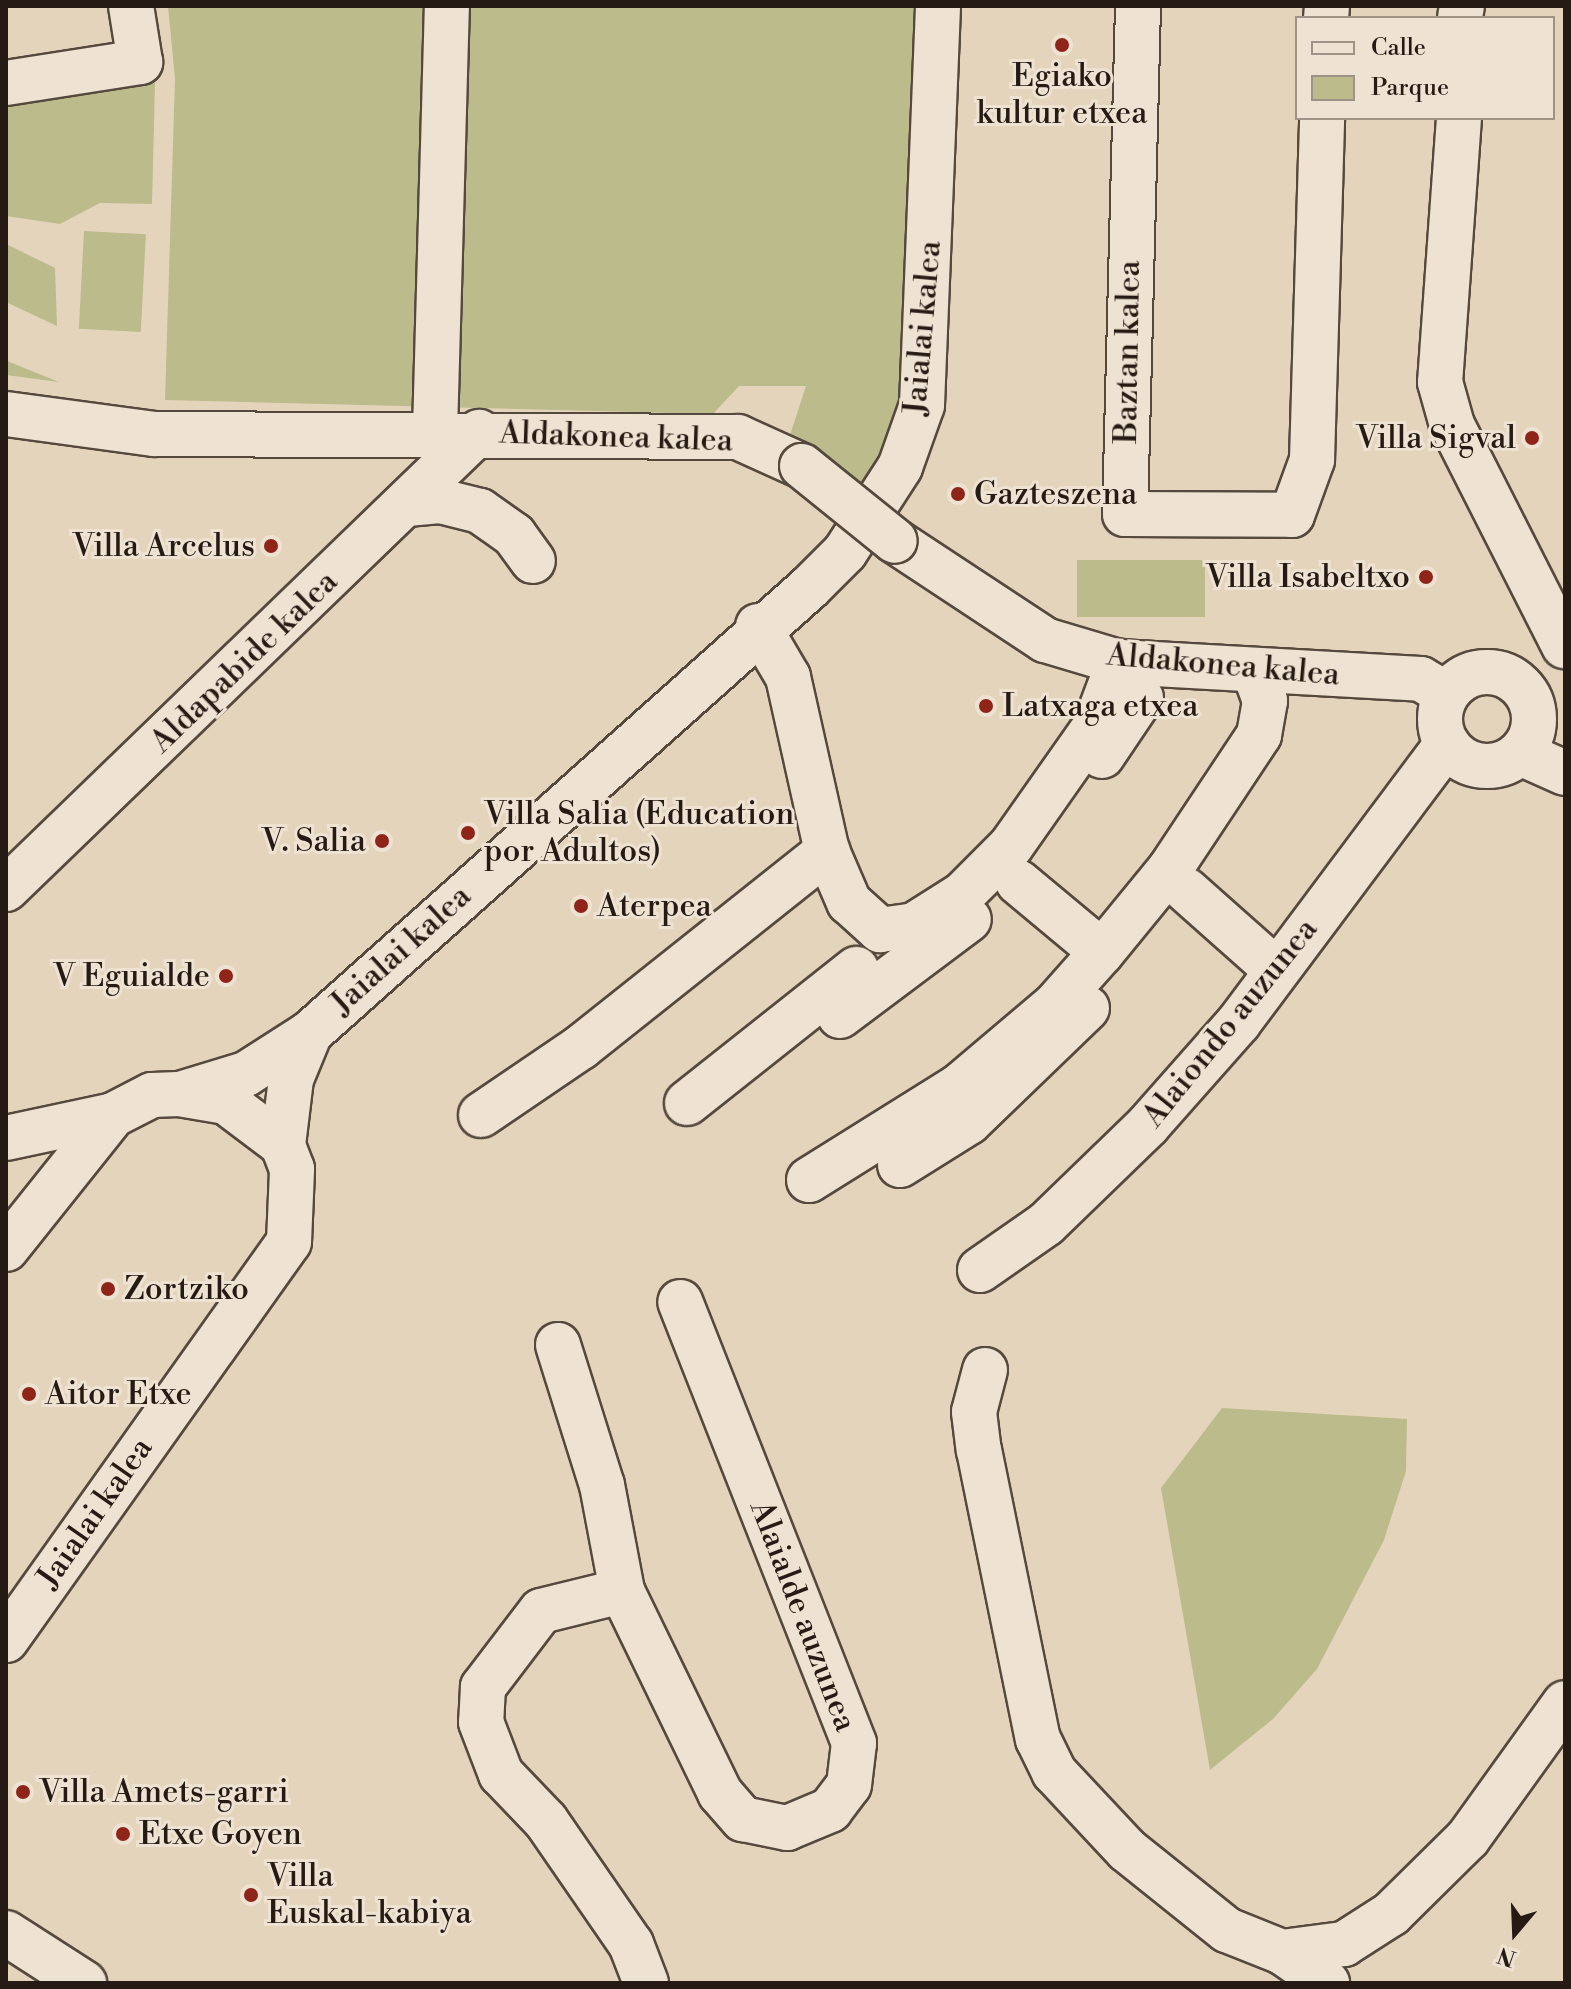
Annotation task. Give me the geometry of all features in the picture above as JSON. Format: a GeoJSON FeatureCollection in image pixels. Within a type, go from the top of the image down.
{"type":"FeatureCollection","features":[{"type":"Feature","properties":{"kind":"street"},"geometry":{"type":"LineString","coordinates":[[6,83],[140,62],[131,6]]}},
{"type":"Feature","properties":{"kind":"street"},"geometry":{"type":"LineString","coordinates":[[435,432],[447,6]]}},
{"type":"Feature","properties":{"kind":"street","name":"Jaialai kalea"},"geometry":{"type":"LineString","coordinates":[[6,1640],[289,1242],[292,1169],[283,1145],[291,1079],[310,1033],[758,626],[845,552],[900,467],[922,405],[938,6]]}},
{"type":"Feature","properties":{"kind":"street","name":"Baztan kalea"},"geometry":{"type":"LineString","coordinates":[[1138,6],[1125,514],[1292,515],[1312,460],[1322,120]]}},
{"type":"Feature","properties":{"kind":"street"},"geometry":{"type":"LineString","coordinates":[[1459,120],[1440,382],[1452,425],[1564,645],[1541,693],[1532,735],[1520,753],[1487,767],[1469,763],[1447,744],[1439,715],[1446,694],[1459,680],[1489,671],[1541,693]]}},
{"type":"Feature","properties":{"kind":"street","name":"Aldakonea kalea"},"geometry":{"type":"LineString","coordinates":[[6,414],[154,434],[479,432],[738,437],[802,466],[895,541],[1045,640],[1130,680],[1255,673],[1421,679],[1446,694]]}},
{"type":"Feature","properties":{"kind":"street","name":"Aldapabide kalea"},"geometry":{"type":"LineString","coordinates":[[6,889],[479,432]]}},
{"type":"Feature","properties":{"kind":"street"},"geometry":{"type":"LineString","coordinates":[[407,504],[440,501],[480,511],[514,535],[533,561]]}},
{"type":"Feature","properties":{"kind":"street"},"geometry":{"type":"LineString","coordinates":[[758,626],[788,677],[827,851],[849,902],[880,930]]}},
{"type":"Feature","properties":{"kind":"street"},"geometry":{"type":"LineString","coordinates":[[809,1180],[958,1087],[1054,1006],[1102,952],[1170,869],[1259,735],[1265,701],[1255,673]]}},
{"type":"Feature","properties":{"kind":"street"},"geometry":{"type":"LineString","coordinates":[[840,1016],[1018,882],[1130,680]]}},
{"type":"Feature","properties":{"kind":"street"},"geometry":{"type":"LineString","coordinates":[[880,930],[914,925],[963,894],[1011,846],[1130,680]]}},
{"type":"Feature","properties":{"kind":"street"},"geometry":{"type":"LineString","coordinates":[[900,1165],[969,1122],[1060,1040],[1186,890],[1286,737]]}},
{"type":"Feature","properties":{"kind":"street","name":"Alaiondo auzunea"},"geometry":{"type":"LineString","coordinates":[[980,1270],[1046,1224],[1148,1125],[1275,969],[1447,744]]}},
{"type":"Feature","properties":{"kind":"street"},"geometry":{"type":"LineString","coordinates":[[1520,753],[1565,773]]}},
{"type":"Feature","properties":{"kind":"street"},"geometry":{"type":"LineString","coordinates":[[481,1115],[581,1047],[827,851]]}},
{"type":"Feature","properties":{"kind":"street"},"geometry":{"type":"LineString","coordinates":[[1018,882],[1102,952]]}},
{"type":"Feature","properties":{"kind":"street"},"geometry":{"type":"LineString","coordinates":[[1186,890],[1275,969]]}},
{"type":"Feature","properties":{"kind":"street"},"geometry":{"type":"LineString","coordinates":[[687,1103],[865,961],[880,930]]}},
{"type":"Feature","properties":{"kind":"street"},"geometry":{"type":"LineString","coordinates":[[179,1094],[246,1074],[310,1033]]}},
{"type":"Feature","properties":{"kind":"street"},"geometry":{"type":"LineString","coordinates":[[6,1138],[113,1115],[152,1095],[179,1094],[226,1102],[283,1145]]}},
{"type":"Feature","properties":{"kind":"street"},"geometry":{"type":"LineString","coordinates":[[6,1249],[113,1115]]}},
{"type":"Feature","properties":{"kind":"street","name":"Alaialde auzunea"},"geometry":{"type":"LineString","coordinates":[[558,1345],[602,1485],[622,1591],[720,1793],[743,1819],[787,1828],[830,1810],[849,1785],[854,1743],[680,1302]]}},
{"type":"Feature","properties":{"kind":"street"},"geometry":{"type":"LineString","coordinates":[[985,1370],[974,1412],[979,1450],[1038,1739],[1054,1772],[1174,1892],[1227,1930],[1282,1952],[1327,1983]]}},
{"type":"Feature","properties":{"kind":"street"},"geometry":{"type":"LineString","coordinates":[[622,1591],[541,1611],[483,1687],[481,1722],[501,1774],[546,1821],[631,1944],[646,1983]]}},
{"type":"Feature","properties":{"kind":"street"},"geometry":{"type":"LineString","coordinates":[[1282,1952],[1344,1944],[1391,1914],[1468,1838],[1565,1703]]}},
{"type":"Feature","properties":{"kind":"street"},"geometry":{"type":"LineString","coordinates":[[6,1933],[84,1983]]}},
{"type":"Feature","properties":{"kind":"green space"},"geometry":{"type":"Polygon","coordinates":[[[168,6],[919,6],[910,336],[895,435],[867,492],[789,438],[806,386],[739,386],[713,414],[165,400],[175,79],[168,6]]]}},
{"type":"Feature","properties":{"kind":"green space"},"geometry":{"type":"Polygon","coordinates":[[[155,83],[152,204],[100,203],[60,224],[6,216],[6,106],[155,83]]]}},
{"type":"Feature","properties":{"kind":"green space"},"geometry":{"type":"Polygon","coordinates":[[[84,231],[146,234],[141,332],[79,329],[84,231]]]}},
{"type":"Feature","properties":{"kind":"green space"},"geometry":{"type":"Polygon","coordinates":[[[6,244],[55,268],[57,326],[6,302],[6,244]]]}},
{"type":"Feature","properties":{"kind":"green space"},"geometry":{"type":"Polygon","coordinates":[[[6,360],[12,363],[59,382],[6,375],[6,360]]]}},
{"type":"Feature","properties":{"kind":"green space"},"geometry":{"type":"Polygon","coordinates":[[[1077,560],[1205,560],[1205,617],[1077,617],[1077,560]]]}},
{"type":"Feature","properties":{"kind":"green space"},"geometry":{"type":"Polygon","coordinates":[[[1222,1408],[1407,1419],[1406,1471],[1384,1540],[1317,1669],[1273,1719],[1210,1770],[1161,1488],[1222,1408]]]}},
{"type":"Feature","properties":{"kind":"place","name":"Egiako kultur etxea"},"geometry":{"type":"Point","coordinates":[1062,45]}},
{"type":"Feature","properties":{"kind":"place","name":"Villa Sigval"},"geometry":{"type":"Point","coordinates":[1532,438]}},
{"type":"Feature","properties":{"kind":"place","name":"Gazteszena"},"geometry":{"type":"Point","coordinates":[958,494]}},
{"type":"Feature","properties":{"kind":"place","name":"Villa Arcelus"},"geometry":{"type":"Point","coordinates":[271,546]}},
{"type":"Feature","properties":{"kind":"place","name":"Villa Isabeltxo"},"geometry":{"type":"Point","coordinates":[1426,577]}},
{"type":"Feature","properties":{"kind":"place","name":"Latxaga etxea"},"geometry":{"type":"Point","coordinates":[986,706]}},
{"type":"Feature","properties":{"kind":"place","name":"Villa Salia (Education por Adultos)"},"geometry":{"type":"Point","coordinates":[468,833]}},
{"type":"Feature","properties":{"kind":"place","name":"V. Salia"},"geometry":{"type":"Point","coordinates":[382,841]}},
{"type":"Feature","properties":{"kind":"place","name":"Aterpea"},"geometry":{"type":"Point","coordinates":[581,906]}},
{"type":"Feature","properties":{"kind":"place","name":"V Eguialde"},"geometry":{"type":"Point","coordinates":[226,976]}},
{"type":"Feature","properties":{"kind":"place","name":"Zortziko"},"geometry":{"type":"Point","coordinates":[108,1289]}},
{"type":"Feature","properties":{"kind":"place","name":"Aitor Etxe"},"geometry":{"type":"Point","coordinates":[29,1394]}},
{"type":"Feature","properties":{"kind":"place","name":"Villa Amets-garri"},"geometry":{"type":"Point","coordinates":[23,1792]}},
{"type":"Feature","properties":{"kind":"place","name":"Etxe Goyen"},"geometry":{"type":"Point","coordinates":[123,1834]}},
{"type":"Feature","properties":{"kind":"place","name":"Villa Euskal-kabiya"},"geometry":{"type":"Point","coordinates":[251,1895]}}]}
